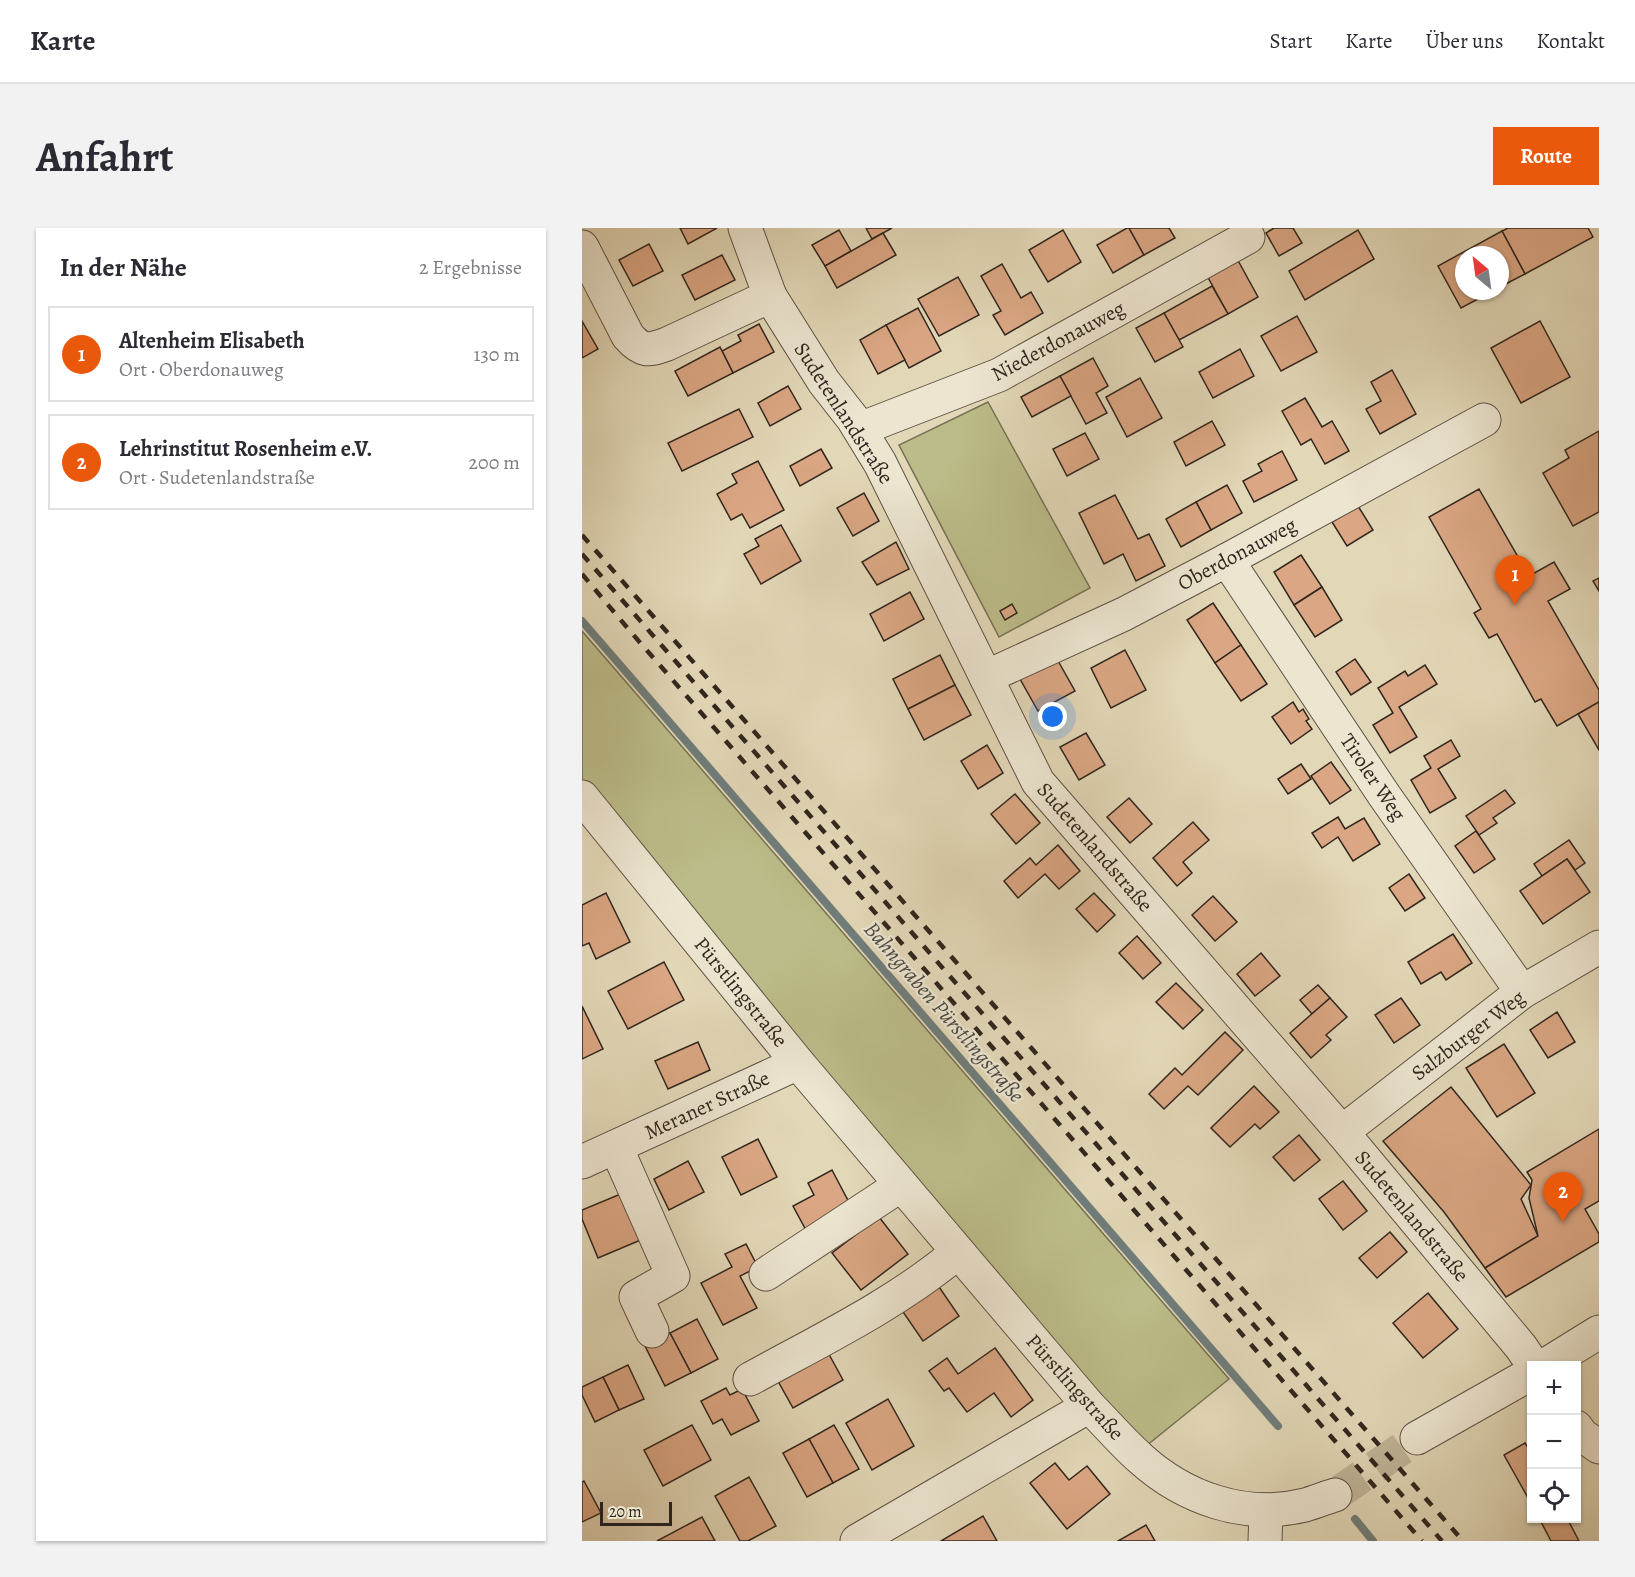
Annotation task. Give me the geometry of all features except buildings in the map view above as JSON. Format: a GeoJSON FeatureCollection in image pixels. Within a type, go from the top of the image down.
{"type":"FeatureCollection","features":[{"type":"Feature","properties":{"kind":"street","name":"Sudetenlandstraße"},"geometry":{"type":"LineString","coordinates":[[754,231],[770,296],[824,382],[860,429],[880,463],[1038,782],[1342,1132],[1531,1361]]}},
{"type":"Feature","properties":{"kind":"street","name":"Niederdonauweg"},"geometry":{"type":"LineString","coordinates":[[860,429],[999,375],[1248,237]]}},
{"type":"Feature","properties":{"kind":"street"},"geometry":{"type":"LineString","coordinates":[[582,247],[628,336],[644,350],[668,344],[770,296]]}},
{"type":"Feature","properties":{"kind":"street","name":"Oberdonauweg"},"geometry":{"type":"LineString","coordinates":[[986,677],[1124,614],[1484,420]]}},
{"type":"Feature","properties":{"kind":"street","name":"Tiroler Weg"},"geometry":{"type":"LineString","coordinates":[[1227,560],[1384,795],[1522,992]]}},
{"type":"Feature","properties":{"kind":"street","name":"Pürstlingstraße"},"geometry":{"type":"LineString","coordinates":[[582,798],[798,1063],[901,1185],[1089,1406],[1140,1458],[1166,1479],[1197,1496],[1227,1506],[1265,1526],[1303,1505],[1335,1495]]}},
{"type":"Feature","properties":{"kind":"street","name":"Salzburger Weg"},"geometry":{"type":"LineString","coordinates":[[1342,1132],[1522,992],[1599,947]]}},
{"type":"Feature","properties":{"kind":"street","name":"Meraner Straße"},"geometry":{"type":"LineString","coordinates":[[582,1162],[798,1063]]}},
{"type":"Feature","properties":{"kind":"street"},"geometry":{"type":"LineString","coordinates":[[616,1147],[673,1276],[636,1297],[652,1331]]}},
{"type":"Feature","properties":{"kind":"street"},"geometry":{"type":"LineString","coordinates":[[766,1274],[901,1185]]}},
{"type":"Feature","properties":{"kind":"street"},"geometry":{"type":"LineString","coordinates":[[750,1379],[885,1304],[942,1266],[958,1252]]}},
{"type":"Feature","properties":{"kind":"street"},"geometry":{"type":"LineString","coordinates":[[1551,1361],[1599,1332]]}},
{"type":"Feature","properties":{"kind":"street"},"geometry":{"type":"LineString","coordinates":[[1417,1438],[1527,1376]]}},
{"type":"Feature","properties":{"kind":"street"},"geometry":{"type":"LineString","coordinates":[[857,1541],[1089,1406]]}},
{"type":"Feature","properties":{"kind":"street"},"geometry":{"type":"LineString","coordinates":[[1581,1434],[1599,1447]]}},
{"type":"Feature","properties":{"kind":"green space"},"geometry":{"type":"Polygon","coordinates":[[[988,402],[1090,588],[999,637],[899,445],[988,402]]]}},
{"type":"Feature","properties":{"kind":"green space"},"geometry":{"type":"Polygon","coordinates":[[[582,631],[1229,1379],[1146,1446],[1099,1400],[582,782],[582,631]]]}},
{"type":"Feature","properties":{"kind":"waterway","name":"Bahngraben Pürstlingstraße"},"geometry":{"type":"LineString","coordinates":[[582,621],[1278,1426]]}},
{"type":"Feature","properties":{"kind":"waterway","name":"Bahngraben Pürstlingstraße"},"geometry":{"type":"LineString","coordinates":[[1355,1519],[1373,1541]]}},
{"type":"Feature","properties":{"kind":"tunnel"},"geometry":{"type":"LineString","coordinates":[[1335,1495],[1417,1438]]}},
{"type":"Feature","properties":{"kind":"railway"},"geometry":{"type":"LineString","coordinates":[[582,535],[1463,1541]]}},
{"type":"Feature","properties":{"kind":"railway"},"geometry":{"type":"LineString","coordinates":[[582,554],[1442,1541]]}},
{"type":"Feature","properties":{"kind":"railway"},"geometry":{"type":"LineString","coordinates":[[582,574],[1422,1541]]}},
{"type":"Feature","properties":{"kind":"place","name":"Altenheim Elisabeth"},"geometry":{"type":"Point","coordinates":[1515,605]}},
{"type":"Feature","properties":{"kind":"place","name":"Lehrinstitut Rosenheim e.V."},"geometry":{"type":"Point","coordinates":[1563,1222]}}]}
